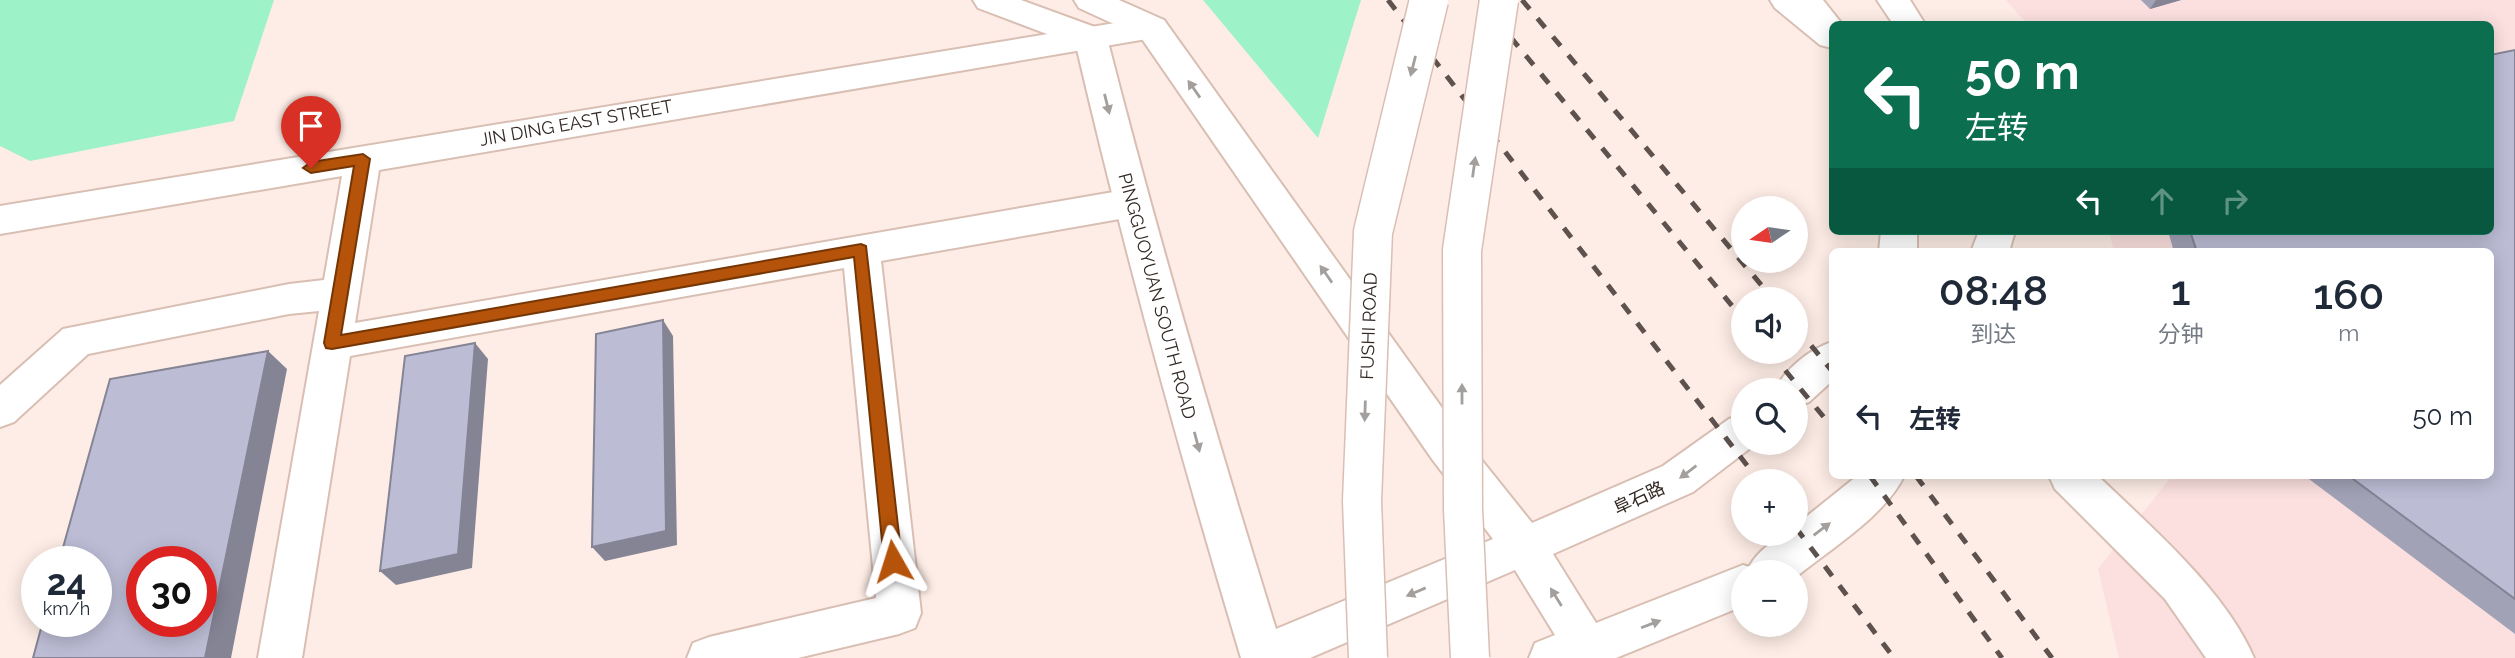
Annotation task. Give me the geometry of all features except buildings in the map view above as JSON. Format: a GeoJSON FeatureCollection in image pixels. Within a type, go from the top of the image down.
{"type":"FeatureCollection","features":[{"type":"Feature","properties":{"kind":"main road"},"geometry":{"type":"LineString","coordinates":[[989,0],[1091,38]]}},
{"type":"Feature","properties":{"kind":"main road"},"geometry":{"type":"LineString","coordinates":[[1090,0],[1152,28],[1446,446],[1525,547],[1576,655],[1731,590]]}},
{"type":"Feature","properties":{"kind":"main road","name":"FUSHI ROAD"},"geometry":{"type":"LineString","coordinates":[[1368,658],[1362,501],[1373,232],[1429,0]]}},
{"type":"Feature","properties":{"kind":"main road"},"geometry":{"type":"LineString","coordinates":[[1470,658],[1463,509],[1462,250],[1499,0]]}},
{"type":"Feature","properties":{"kind":"main road"},"geometry":{"type":"LineString","coordinates":[[1786,0],[1829,34]]}},
{"type":"Feature","properties":{"kind":"main road"},"geometry":{"type":"LineString","coordinates":[[1806,0],[1829,32]]}},
{"type":"Feature","properties":{"kind":"main road"},"geometry":{"type":"LineString","coordinates":[[1893,0],[1907,21]]}},
{"type":"Feature","properties":{"kind":"main road","name":"JIN DING EAST STREET"},"geometry":{"type":"LineString","coordinates":[[0,220],[1152,28]]}},
{"type":"Feature","properties":{"kind":"main road","name":"PINGGUOYUAN SOUTH ROAD"},"geometry":{"type":"LineString","coordinates":[[1091,38],[1131,203],[1211,493],[1263,657]]}},
{"type":"Feature","properties":{"kind":"main road"},"geometry":{"type":"LineString","coordinates":[[280,658],[363,159]]}},
{"type":"Feature","properties":{"kind":"main road"},"geometry":{"type":"LineString","coordinates":[[332,343],[1131,203]]}},
{"type":"Feature","properties":{"kind":"main road"},"geometry":{"type":"LineString","coordinates":[[709,658],[898,613],[861,250]]}},
{"type":"Feature","properties":{"kind":"main road"},"geometry":{"type":"LineString","coordinates":[[0,410],[77,340],[289,299],[340,294]]}},
{"type":"Feature","properties":{"kind":"main road"},"geometry":{"type":"LineString","coordinates":[[1808,379],[1829,361]]}},
{"type":"Feature","properties":{"kind":"main road","name":"阜石路"},"geometry":{"type":"LineString","coordinates":[[1263,657],[1525,547],[1678,479],[1731,440]]}},
{"type":"Feature","properties":{"kind":"main road"},"geometry":{"type":"LineString","coordinates":[[1784,560],[1866,495],[1880,479]]}},
{"type":"Feature","properties":{"kind":"main road"},"geometry":{"type":"LineString","coordinates":[[2073,479],[2180,585],[2232,658]]}},
{"type":"Feature","properties":{"kind":"shaded area"},"geometry":{"type":"Polygon","coordinates":[[[2006,0],[2515,0],[2515,658],[2119,658],[2098,569],[2170,479],[2494,479],[2494,248],[2113,248],[2110,235],[2494,235],[2494,21],[2024,21],[2006,0]]]}},
{"type":"Feature","properties":{"kind":"green space"},"geometry":{"type":"Polygon","coordinates":[[[0,0],[274,0],[234,121],[30,161],[0,146],[0,0]]]}},
{"type":"Feature","properties":{"kind":"green space"},"geometry":{"type":"Polygon","coordinates":[[[1203,0],[1361,0],[1318,138],[1203,0]]]}},
{"type":"Feature","properties":{"kind":"railway"},"geometry":{"type":"LineString","coordinates":[[1388,0],[1750,469]]}},
{"type":"Feature","properties":{"kind":"railway"},"geometry":{"type":"LineString","coordinates":[[1480,0],[1731,304]]}},
{"type":"Feature","properties":{"kind":"railway"},"geometry":{"type":"LineString","coordinates":[[1522,0],[1763,287]]}},
{"type":"Feature","properties":{"kind":"railway"},"geometry":{"type":"LineString","coordinates":[[1808,342],[1829,367]]}},
{"type":"Feature","properties":{"kind":"railway"},"geometry":{"type":"LineString","coordinates":[[1780,364],[1829,423]]}},
{"type":"Feature","properties":{"kind":"railway"},"geometry":{"type":"LineString","coordinates":[[1872,479],[2002,658]]}},
{"type":"Feature","properties":{"kind":"railway"},"geometry":{"type":"LineString","coordinates":[[1918,479],[2052,658]]}},
{"type":"Feature","properties":{"kind":"railway"},"geometry":{"type":"LineString","coordinates":[[1808,544],[1894,658]]}},
{"type":"Feature","properties":{"kind":"route"},"geometry":{"type":"LineString","coordinates":[[311,168],[363,159],[332,343],[861,250],[893,561]]}}]}
